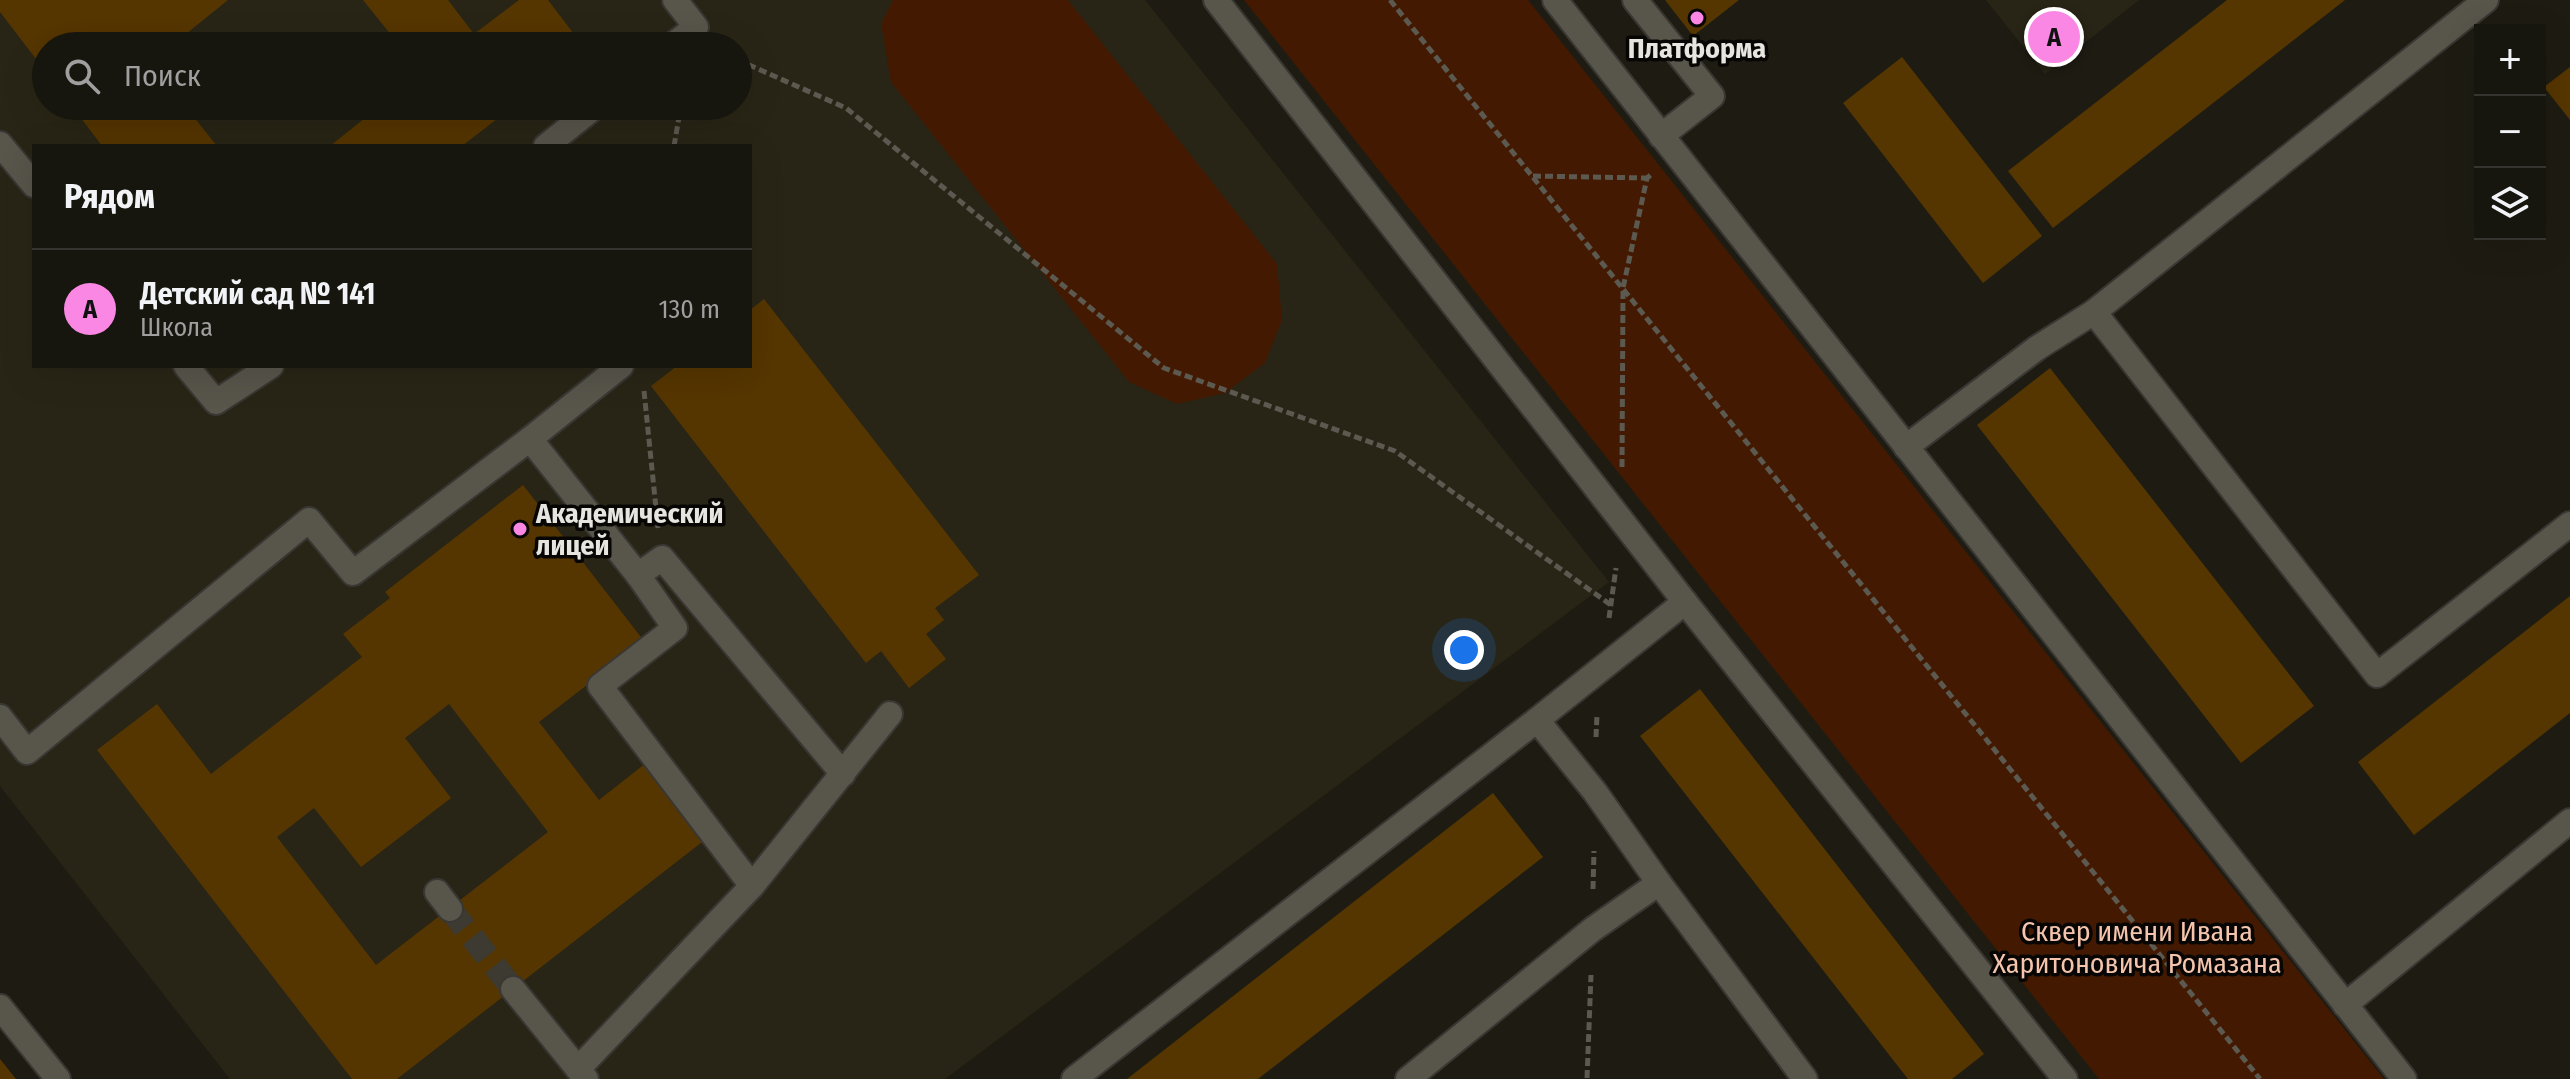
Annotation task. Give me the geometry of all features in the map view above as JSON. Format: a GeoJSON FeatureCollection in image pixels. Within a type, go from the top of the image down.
{"type":"FeatureCollection","features":[{"type":"Feature","properties":{"kind":"lane"},"geometry":{"type":"LineString","coordinates":[[675,0],[696,27],[689,32]]}},
{"type":"Feature","properties":{"kind":"lane"},"geometry":{"type":"LineString","coordinates":[[1216,0],[1685,602],[2065,1079]]}},
{"type":"Feature","properties":{"kind":"lane"},"geometry":{"type":"LineString","coordinates":[[1555,0],[2404,1079]]}},
{"type":"Feature","properties":{"kind":"lane"},"geometry":{"type":"LineString","coordinates":[[1635,0],[1712,96],[1668,145]]}},
{"type":"Feature","properties":{"kind":"lane"},"geometry":{"type":"LineString","coordinates":[[1906,447],[2037,348],[2094,312],[2486,0]]}},
{"type":"Feature","properties":{"kind":"lane"},"geometry":{"type":"LineString","coordinates":[[548,144],[578,120]]}},
{"type":"Feature","properties":{"kind":"lane"},"geometry":{"type":"LineString","coordinates":[[0,144],[32,183]]}},
{"type":"Feature","properties":{"kind":"lane"},"geometry":{"type":"LineString","coordinates":[[2094,312],[2377,675],[2570,524]]}},
{"type":"Feature","properties":{"kind":"lane"},"geometry":{"type":"LineString","coordinates":[[188,368],[216,402],[268,368]]}},
{"type":"Feature","properties":{"kind":"lane"},"geometry":{"type":"LineString","coordinates":[[0,717],[27,752],[309,520],[353,573],[619,368]]}},
{"type":"Feature","properties":{"kind":"lane"},"geometry":{"type":"LineString","coordinates":[[530,439],[638,575],[675,628],[600,686],[752,886]]}},
{"type":"Feature","properties":{"kind":"lane"},"geometry":{"type":"LineString","coordinates":[[638,575],[662,558],[843,774]]}},
{"type":"Feature","properties":{"kind":"lane"},"geometry":{"type":"LineString","coordinates":[[1074,1079],[1685,602]]}},
{"type":"Feature","properties":{"kind":"lane"},"geometry":{"type":"LineString","coordinates":[[513,989],[582,1074],[752,886],[890,714]]}},
{"type":"Feature","properties":{"kind":"lane"},"geometry":{"type":"LineString","coordinates":[[1537,720],[1595,792],[1805,1079]]}},
{"type":"Feature","properties":{"kind":"lane"},"geometry":{"type":"LineString","coordinates":[[2345,1005],[2570,821]]}},
{"type":"Feature","properties":{"kind":"lane"},"geometry":{"type":"LineString","coordinates":[[1408,1079],[1593,929],[1659,883]]}},
{"type":"Feature","properties":{"kind":"lane"},"geometry":{"type":"LineString","coordinates":[[0,1007],[58,1079]]}},
{"type":"Feature","properties":{"kind":"path"},"geometry":{"type":"LineString","coordinates":[[1390,0],[2260,1079]]}},
{"type":"Feature","properties":{"kind":"path"},"geometry":{"type":"LineString","coordinates":[[752,66],[846,108],[1164,368],[1395,451],[1611,605]]}},
{"type":"Feature","properties":{"kind":"path"},"geometry":{"type":"LineString","coordinates":[[674,144],[679,120]]}},
{"type":"Feature","properties":{"kind":"path"},"geometry":{"type":"LineString","coordinates":[[1587,1078],[1598,670],[1611,605],[1622,521],[1623,288],[1647,178],[1668,145]]}},
{"type":"Feature","properties":{"kind":"path"},"geometry":{"type":"LineString","coordinates":[[1533,176],[1647,178]]}},
{"type":"Feature","properties":{"kind":"path"},"geometry":{"type":"LineString","coordinates":[[644,377],[662,558]]}},
{"type":"Feature","properties":{"kind":"shaded area"},"geometry":{"type":"Polygon","coordinates":[[[0,0],[1145,0],[1609,582],[945,1079],[230,1079],[0,786],[0,0]]]}},
{"type":"Feature","properties":{"kind":"shaded area"},"geometry":{"type":"Polygon","coordinates":[[[1986,0],[2139,0],[2045,74],[1986,0]]]}},
{"type":"Feature","properties":{"kind":"green space"},"geometry":{"type":"Polygon","coordinates":[[[893,0],[1068,0],[1277,264],[1282,320],[1265,363],[1225,393],[1177,404],[1129,382],[891,82],[881,24],[893,0]]]}},
{"type":"Feature","properties":{"kind":"green space","name":"Сквер имени Ивана Харитоновича Ромазана"},"geometry":{"type":"Polygon","coordinates":[[[1244,0],[1528,0],[2384,1079],[2099,1079],[1244,0]]]}},
{"type":"Feature","properties":{"kind":"building"},"geometry":{"type":"Polygon","coordinates":[[[0,0],[228,0],[188,32],[32,32],[32,54],[0,12],[0,0]]]}},
{"type":"Feature","properties":{"kind":"building"},"geometry":{"type":"Polygon","coordinates":[[[363,0],[448,0],[472,32],[389,32],[363,0]]]}},
{"type":"Feature","properties":{"kind":"building"},"geometry":{"type":"Polygon","coordinates":[[[519,0],[548,0],[572,32],[477,32],[519,0]]]}},
{"type":"Feature","properties":{"kind":"building","name":"Платформа"},"geometry":{"type":"Polygon","coordinates":[[[1665,0],[1739,0],[1693,36],[1665,0]]]}},
{"type":"Feature","properties":{"kind":"building"},"geometry":{"type":"Polygon","coordinates":[[[2227,0],[2345,0],[2053,228],[2008,171],[2227,0]]]}},
{"type":"Feature","properties":{"kind":"building"},"geometry":{"type":"Polygon","coordinates":[[[1902,57],[2042,236],[1983,283],[1843,103],[1902,57]]]}},
{"type":"Feature","properties":{"kind":"building"},"geometry":{"type":"Polygon","coordinates":[[[2570,67],[2570,120],[2546,90],[2546,85],[2570,67]]]}},
{"type":"Feature","properties":{"kind":"building"},"geometry":{"type":"Polygon","coordinates":[[[82,120],[196,120],[215,144],[100,144],[82,120]]]}},
{"type":"Feature","properties":{"kind":"building"},"geometry":{"type":"Polygon","coordinates":[[[362,120],[496,120],[465,144],[332,144],[362,120]]]}},
{"type":"Feature","properties":{"kind":"building"},"geometry":{"type":"Polygon","coordinates":[[[764,299],[979,575],[935,608],[944,620],[926,634],[946,659],[909,688],[881,651],[866,663],[651,386],[674,368],[752,368],[752,308],[764,299]]]}},
{"type":"Feature","properties":{"kind":"building"},"geometry":{"type":"Polygon","coordinates":[[[2050,368],[2314,706],[2241,763],[1977,425],[2050,368]]]}},
{"type":"Feature","properties":{"kind":"building"},"geometry":{"type":"Polygon","coordinates":[[[523,485],[644,641],[539,722],[599,800],[646,763],[706,839],[397,1079],[352,1079],[97,750],[157,704],[211,774],[362,657],[343,634],[390,598],[385,592],[523,485]],[[449,704],[405,738],[451,798],[361,867],[314,808],[277,837],[376,965],[548,832],[449,704]]]}},
{"type":"Feature","properties":{"kind":"building"},"geometry":{"type":"Polygon","coordinates":[[[2570,596],[2570,713],[2414,835],[2358,762],[2570,596]]]}},
{"type":"Feature","properties":{"kind":"building"},"geometry":{"type":"Polygon","coordinates":[[[1700,689],[1984,1054],[1952,1079],[1908,1079],[1640,736],[1700,689]]]}},
{"type":"Feature","properties":{"kind":"building"},"geometry":{"type":"Polygon","coordinates":[[[1493,793],[1543,857],[1258,1079],[1127,1079],[1493,793]]]}},
{"type":"Feature","properties":{"kind":"building"},"geometry":{"type":"Polygon","coordinates":[[[0,1059],[16,1079],[0,1079],[0,1059]]]}},
{"type":"Feature","properties":{"kind":"tunnel"},"geometry":{"type":"LineString","coordinates":[[450,909],[513,989]]}},
{"type":"Feature","properties":{"kind":"place","name":"Платформа"},"geometry":{"type":"Point","coordinates":[1697,18]}},
{"type":"Feature","properties":{"kind":"place","name":"Детский сад № 141"},"geometry":{"type":"Point","coordinates":[2054,37]}},
{"type":"Feature","properties":{"kind":"place","name":"Академический лицей"},"geometry":{"type":"Point","coordinates":[520,529]}}]}
